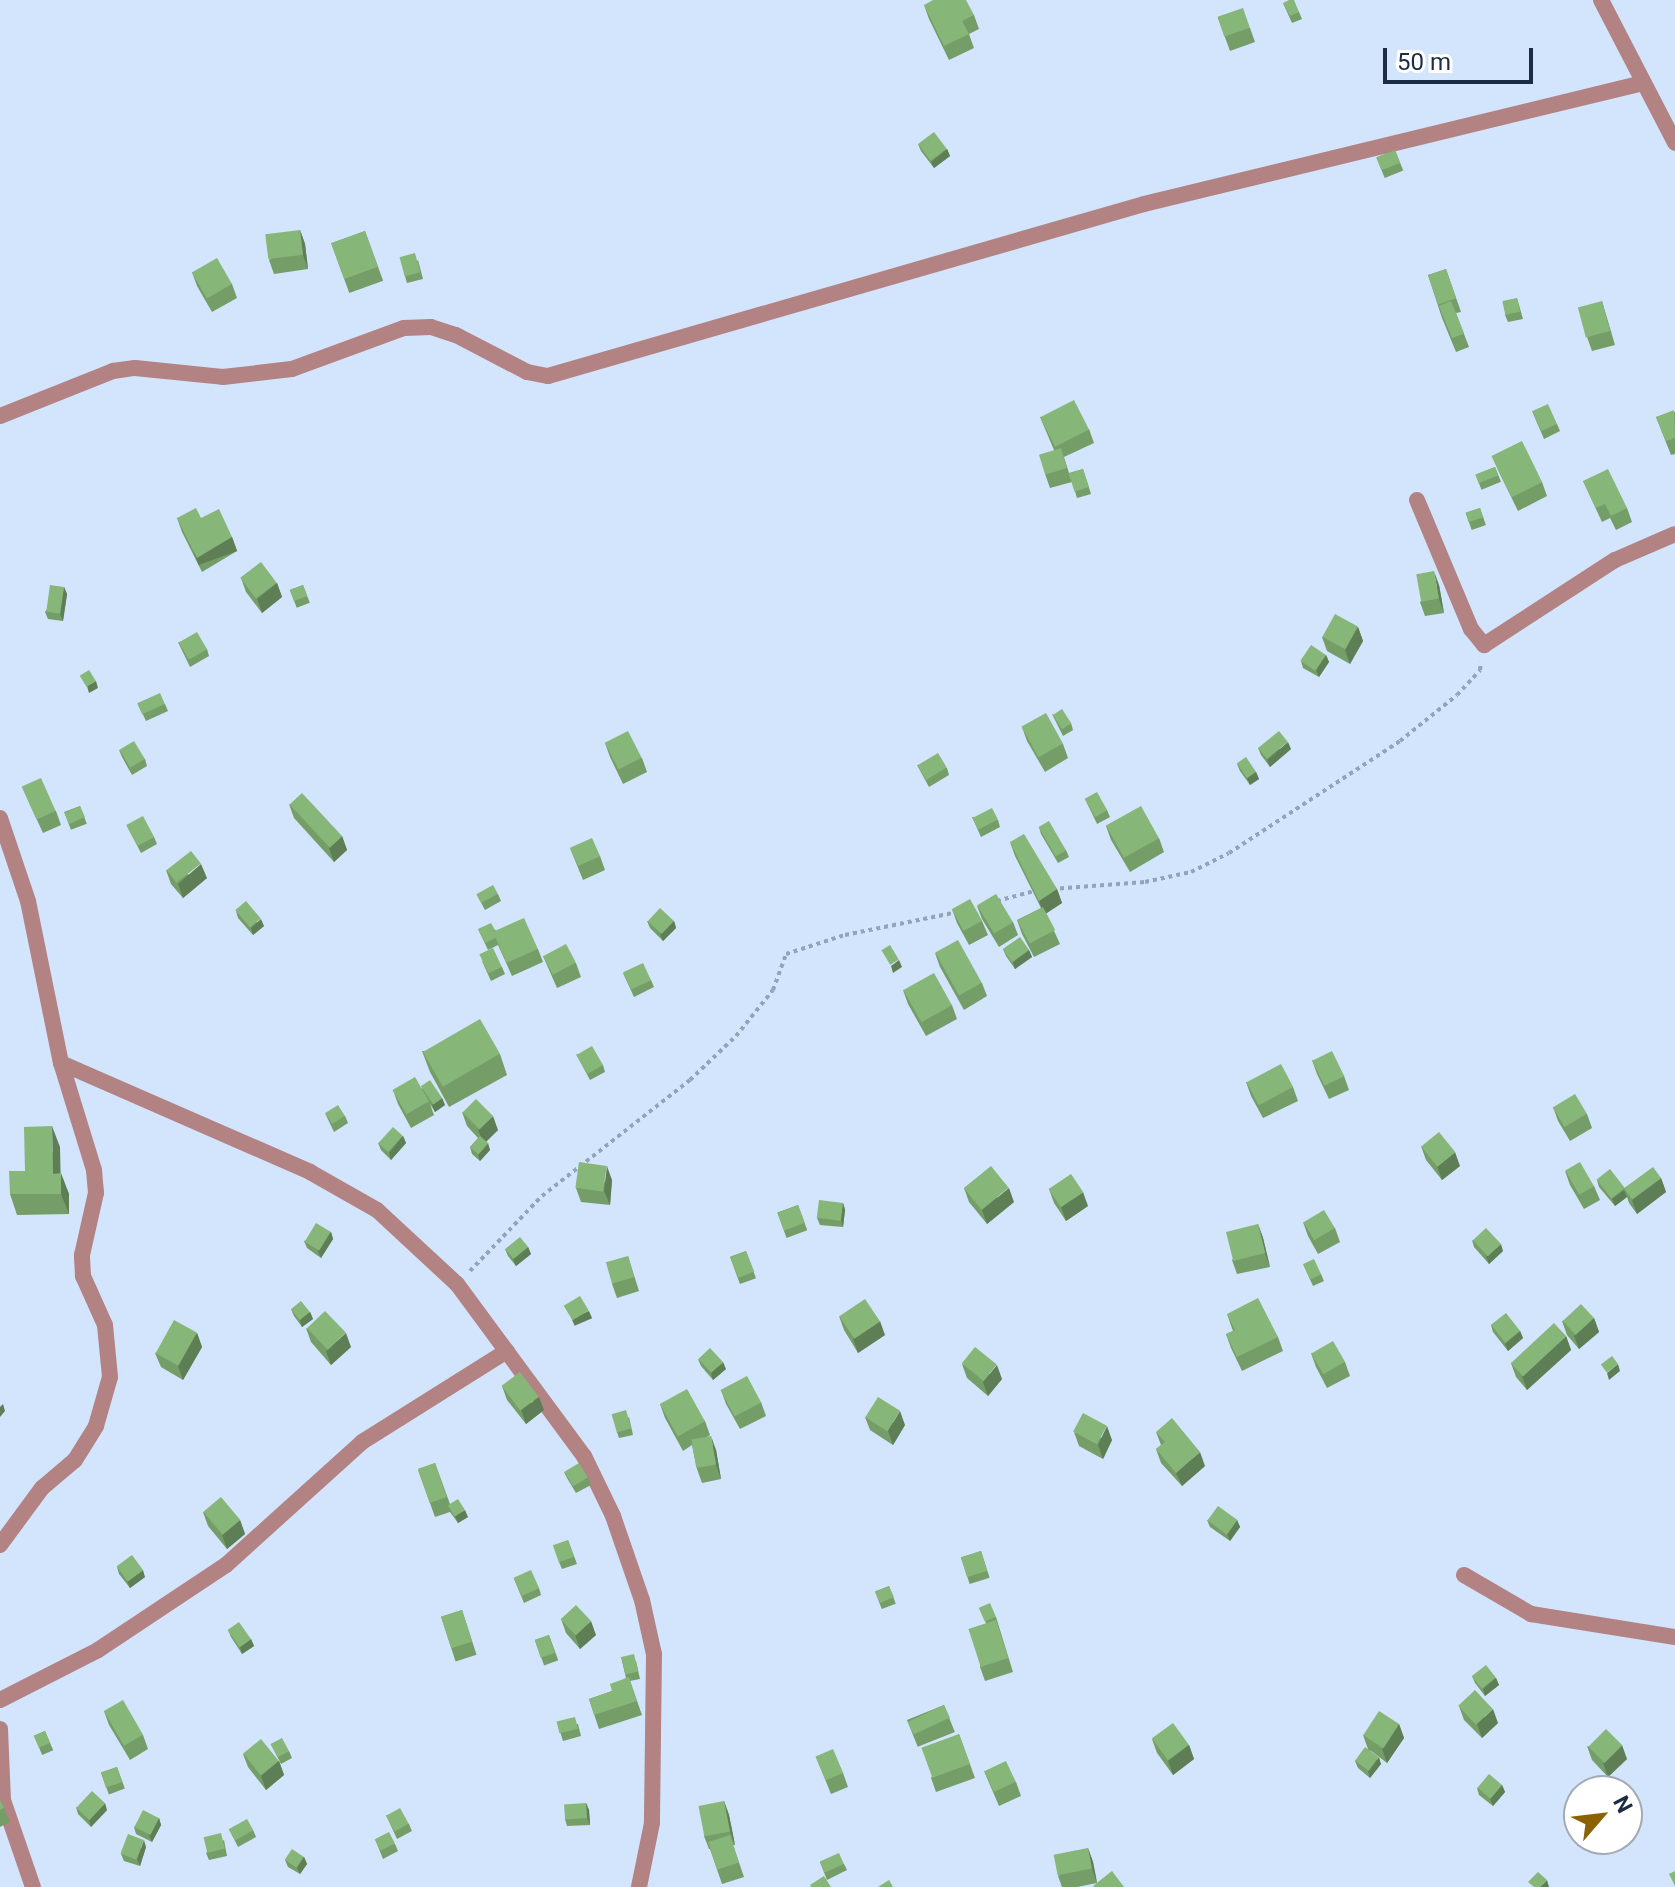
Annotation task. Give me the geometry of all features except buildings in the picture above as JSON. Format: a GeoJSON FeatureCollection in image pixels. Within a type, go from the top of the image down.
{"type":"FeatureCollection","features":[{"type":"Feature","properties":{"kind":"street"},"geometry":{"type":"LineString","coordinates":[[1601,0],[1675,143]]}},
{"type":"Feature","properties":{"kind":"street"},"geometry":{"type":"LineString","coordinates":[[0,416],[113,371],[135,368],[223,377],[292,369],[404,328],[431,327],[456,335],[527,372],[548,376],[1144,204],[1643,83]]}},
{"type":"Feature","properties":{"kind":"street"},"geometry":{"type":"LineString","coordinates":[[1417,500],[1471,629],[1484,645],[1615,560],[1675,534]]}},
{"type":"Feature","properties":{"kind":"street"},"geometry":{"type":"LineString","coordinates":[[0,818],[28,901],[61,1063],[94,1170],[96,1193],[82,1255],[83,1276],[105,1325],[110,1377],[96,1426],[75,1460],[42,1488],[0,1545]]}},
{"type":"Feature","properties":{"kind":"street"},"geometry":{"type":"LineString","coordinates":[[61,1063],[310,1172],[364,1202],[457,1284],[584,1456],[642,1600],[654,1654],[652,1823],[639,1887]]}},
{"type":"Feature","properties":{"kind":"street"},"geometry":{"type":"LineString","coordinates":[[0,1700],[98,1650],[226,1565],[362,1442],[507,1351]]}},
{"type":"Feature","properties":{"kind":"street"},"geometry":{"type":"LineString","coordinates":[[1464,1575],[1531,1614],[1675,1637]]}},
{"type":"Feature","properties":{"kind":"street"},"geometry":{"type":"LineString","coordinates":[[0,1729],[3,1800],[33,1887]]}},
{"type":"Feature","properties":{"kind":"path"},"geometry":{"type":"LineString","coordinates":[[986,904],[1023,892],[1160,879],[1191,872],[1229,853],[1400,741],[1446,704],[1480,670],[1484,645]]}},
{"type":"Feature","properties":{"kind":"path"},"geometry":{"type":"LineString","coordinates":[[457,1284],[542,1196],[690,1080],[736,1036],[773,990],[786,954],[845,935],[972,908]]}}]}
